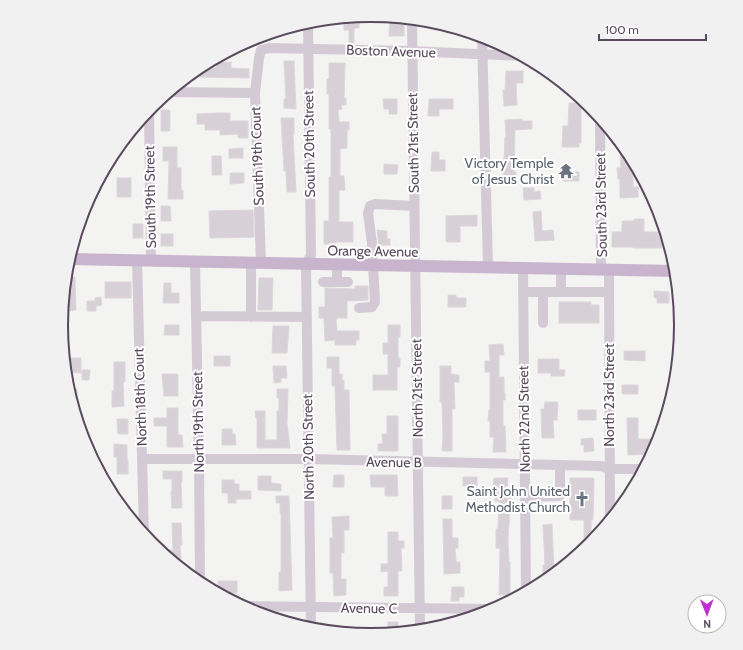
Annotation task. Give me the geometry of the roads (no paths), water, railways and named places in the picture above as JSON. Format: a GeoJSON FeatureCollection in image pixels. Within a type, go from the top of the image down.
{"type":"FeatureCollection","features":[{"type":"Feature","properties":{"kind":"main road","name":"Orange Avenue"},"geometry":{"type":"LineString","coordinates":[[76,259],[414,267],[670,271]]}},
{"type":"Feature","properties":{"kind":"street","name":"South 21st Street"},"geometry":{"type":"LineString","coordinates":[[412,25],[414,267]]}},
{"type":"Feature","properties":{"kind":"street","name":"South 20th Street"},"geometry":{"type":"LineString","coordinates":[[306,264],[311,255],[308,29]]}},
{"type":"Feature","properties":{"kind":"street"},"geometry":{"type":"LineString","coordinates":[[482,43],[488,268]]}},
{"type":"Feature","properties":{"kind":"street","name":"Boston Avenue"},"geometry":{"type":"LineString","coordinates":[[261,50],[269,48],[411,51],[510,55]]}},
{"type":"Feature","properties":{"kind":"street","name":"South 19th Court"},"geometry":{"type":"LineString","coordinates":[[251,317],[256,263],[255,93],[261,50]]}},
{"type":"Feature","properties":{"kind":"street"},"geometry":{"type":"LineString","coordinates":[[178,92],[255,93]]}},
{"type":"Feature","properties":{"kind":"street","name":"South 19th Street"},"geometry":{"type":"LineString","coordinates":[[149,119],[151,261]]}},
{"type":"Feature","properties":{"kind":"street","name":"South 23rd Street"},"geometry":{"type":"LineString","coordinates":[[600,127],[605,269]]}},
{"type":"Feature","properties":{"kind":"street"},"geometry":{"type":"LineString","coordinates":[[359,308],[372,308],[375,302],[372,233],[368,213],[370,206],[376,204],[414,206]]}},
{"type":"Feature","properties":{"kind":"street","name":"North 18th Court"},"geometry":{"type":"LineString","coordinates":[[136,260],[144,525]]}},
{"type":"Feature","properties":{"kind":"street","name":"North 19th Street"},"geometry":{"type":"LineString","coordinates":[[195,262],[200,575]]}},
{"type":"Feature","properties":{"kind":"street","name":"North 20th Street"},"geometry":{"type":"LineString","coordinates":[[306,264],[311,622]]}},
{"type":"Feature","properties":{"kind":"street"},"geometry":{"type":"LineString","coordinates":[[337,265],[337,282]]}},
{"type":"Feature","properties":{"kind":"street","name":"North 21st Street"},"geometry":{"type":"LineString","coordinates":[[414,267],[420,624]]}},
{"type":"Feature","properties":{"kind":"street","name":"North 22nd Street"},"geometry":{"type":"LineString","coordinates":[[523,269],[526,585]]}},
{"type":"Feature","properties":{"kind":"street"},"geometry":{"type":"LineString","coordinates":[[561,269],[561,292]]}},
{"type":"Feature","properties":{"kind":"street","name":"North 23rd Street"},"geometry":{"type":"LineString","coordinates":[[605,269],[609,292],[610,512]]}},
{"type":"Feature","properties":{"kind":"street"},"geometry":{"type":"LineString","coordinates":[[323,282],[348,282]]}},
{"type":"Feature","properties":{"kind":"street"},"geometry":{"type":"LineString","coordinates":[[523,292],[609,292]]}},
{"type":"Feature","properties":{"kind":"street"},"geometry":{"type":"LineString","coordinates":[[543,292],[543,323]]}},
{"type":"Feature","properties":{"kind":"street"},"geometry":{"type":"LineString","coordinates":[[196,316],[307,317]]}},
{"type":"Feature","properties":{"kind":"street","name":"Avenue B"},"geometry":{"type":"LineString","coordinates":[[142,459],[418,462],[601,466],[609,469],[638,469]]}},
{"type":"Feature","properties":{"kind":"street"},"geometry":{"type":"LineString","coordinates":[[525,497],[560,496],[560,465]]}},
{"type":"Feature","properties":{"kind":"street","name":"Avenue C"},"geometry":{"type":"LineString","coordinates":[[259,606],[477,609]]}},
{"type":"Feature","properties":{"kind":"place","name":"Victory Temple of Jesus Christ"},"geometry":{"type":"Point","coordinates":[566,171]}},
{"type":"Feature","properties":{"kind":"place","name":"Saint John United Methodist Church"},"geometry":{"type":"Point","coordinates":[582,499]}}]}
